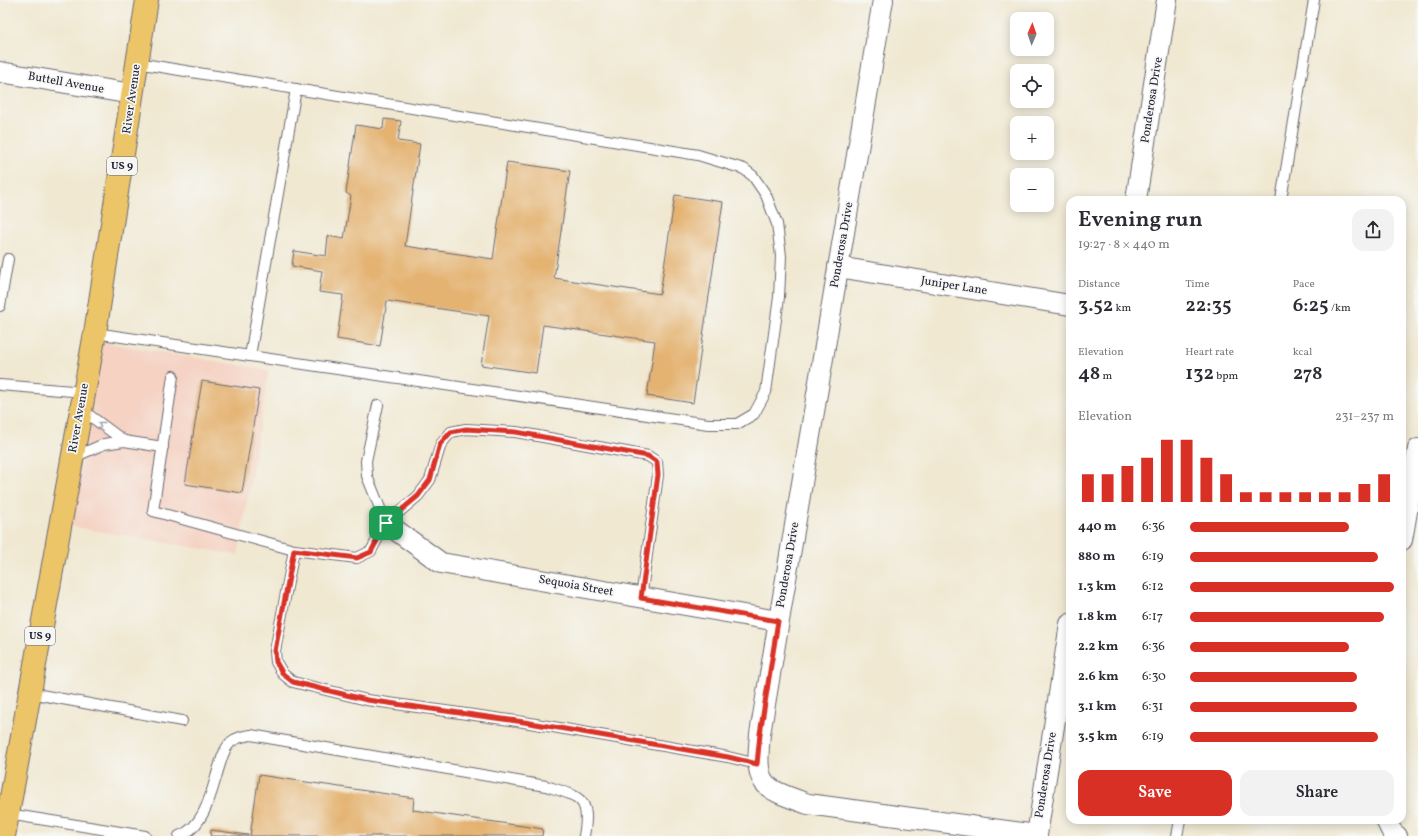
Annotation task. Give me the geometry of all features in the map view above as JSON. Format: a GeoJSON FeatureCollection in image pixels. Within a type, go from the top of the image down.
{"type":"FeatureCollection","features":[{"type":"Feature","properties":{"kind":"highway","name":"River Avenue"},"geometry":{"type":"LineString","coordinates":[[5,825],[95,333],[147,0]]}},
{"type":"Feature","properties":{"kind":"street","name":"Ponderosa Drive"},"geometry":{"type":"LineString","coordinates":[[883,0],[760,734],[757,764],[762,780],[777,793],[808,804],[1038,836],[1066,650]]}},
{"type":"Feature","properties":{"kind":"street","name":"Ponderosa Drive"},"geometry":{"type":"LineString","coordinates":[[1137,196],[1167,0]]}},
{"type":"Feature","properties":{"kind":"street","name":"Buttell Avenue"},"geometry":{"type":"LineString","coordinates":[[0,72],[132,94]]}},
{"type":"Feature","properties":{"kind":"street","name":"Juniper Lane"},"geometry":{"type":"LineString","coordinates":[[838,267],[1066,304]]}},
{"type":"Feature","properties":{"kind":"street"},"geometry":{"type":"LineString","coordinates":[[1406,516],[1418,449]]}},
{"type":"Feature","properties":{"kind":"street","name":"Sequoia Street"},"geometry":{"type":"LineString","coordinates":[[386,523],[441,563],[778,621]]}},
{"type":"Feature","properties":{"kind":"street"},"geometry":{"type":"LineString","coordinates":[[1406,541],[1418,547]]}},
{"type":"Feature","properties":{"kind":"street"},"geometry":{"type":"LineString","coordinates":[[1388,824],[1392,832],[1397,836]]}},
{"type":"Feature","properties":{"kind":"lane"},"geometry":{"type":"LineString","coordinates":[[1282,196],[1314,0]]}},
{"type":"Feature","properties":{"kind":"lane"},"geometry":{"type":"LineString","coordinates":[[95,333],[708,424],[737,424],[754,414],[766,392],[779,297],[781,256],[777,224],[766,195],[753,176],[744,168],[698,155],[137,63]]}},
{"type":"Feature","properties":{"kind":"lane"},"geometry":{"type":"LineString","coordinates":[[250,356],[296,89]]}},
{"type":"Feature","properties":{"kind":"lane"},"geometry":{"type":"LineString","coordinates":[[0,306],[8,259]]}},
{"type":"Feature","properties":{"kind":"lane"},"geometry":{"type":"LineString","coordinates":[[173,376],[153,511],[294,550],[357,558],[371,552],[386,523],[418,496],[430,480],[440,444],[451,432],[466,429],[516,432],[648,456],[657,462],[658,475],[641,598]]}},
{"type":"Feature","properties":{"kind":"lane"},"geometry":{"type":"LineString","coordinates":[[0,385],[83,398],[93,418],[124,441]]}},
{"type":"Feature","properties":{"kind":"lane"},"geometry":{"type":"LineString","coordinates":[[378,405],[366,461],[367,476],[386,523]]}},
{"type":"Feature","properties":{"kind":"lane"},"geometry":{"type":"LineString","coordinates":[[72,459],[104,444],[124,441],[163,447]]}},
{"type":"Feature","properties":{"kind":"lane"},"geometry":{"type":"LineString","coordinates":[[294,550],[275,651],[276,662],[283,674],[293,682],[367,700],[524,722],[728,757],[757,764]]}},
{"type":"Feature","properties":{"kind":"lane"},"geometry":{"type":"LineString","coordinates":[[30,693],[182,721]]}},
{"type":"Feature","properties":{"kind":"lane"},"geometry":{"type":"LineString","coordinates":[[179,836],[198,822],[207,804],[222,756],[230,742],[239,737],[251,735],[546,786],[568,793],[576,797],[586,806],[588,817],[584,836]]}},
{"type":"Feature","properties":{"kind":"lane"},"geometry":{"type":"LineString","coordinates":[[1177,836],[1179,824]]}},
{"type":"Feature","properties":{"kind":"lane"},"geometry":{"type":"LineString","coordinates":[[5,825],[145,836]]}},
{"type":"Feature","properties":{"kind":"shaded area"},"geometry":{"type":"Polygon","coordinates":[[[101,342],[269,370],[238,555],[69,526],[101,342]]]}},
{"type":"Feature","properties":{"kind":"building"},"geometry":{"type":"Polygon","coordinates":[[[384,119],[401,121],[398,141],[420,144],[405,246],[493,259],[507,162],[570,171],[554,278],[660,294],[675,195],[723,202],[693,403],[647,396],[655,341],[543,325],[536,373],[481,365],[489,316],[387,301],[380,346],[337,339],[343,295],[319,292],[322,271],[292,266],[294,251],[326,256],[328,236],[344,239],[351,196],[346,193],[356,125],[383,129],[384,119]]]}},
{"type":"Feature","properties":{"kind":"building"},"geometry":{"type":"Polygon","coordinates":[[[202,381],[259,390],[242,493],[185,484],[202,381]]]}},
{"type":"Feature","properties":{"kind":"building"},"geometry":{"type":"Polygon","coordinates":[[[259,775],[414,798],[413,810],[543,829],[542,836],[250,836],[259,775]]]}},
{"type":"Feature","properties":{"kind":"building"},"geometry":{"type":"Polygon","coordinates":[[[211,830],[248,835],[248,836],[210,836],[211,830]]]}},
{"type":"Feature","properties":{"kind":"route"},"geometry":{"type":"LineString","coordinates":[[466,429],[516,432],[648,456],[657,462],[658,475],[641,598],[778,621],[760,734],[757,764],[728,757],[524,722],[367,700],[293,682],[283,674],[276,662],[275,651],[294,550],[357,558],[371,552],[386,523],[418,496],[430,480],[440,444],[451,432],[466,429]]}}]}
